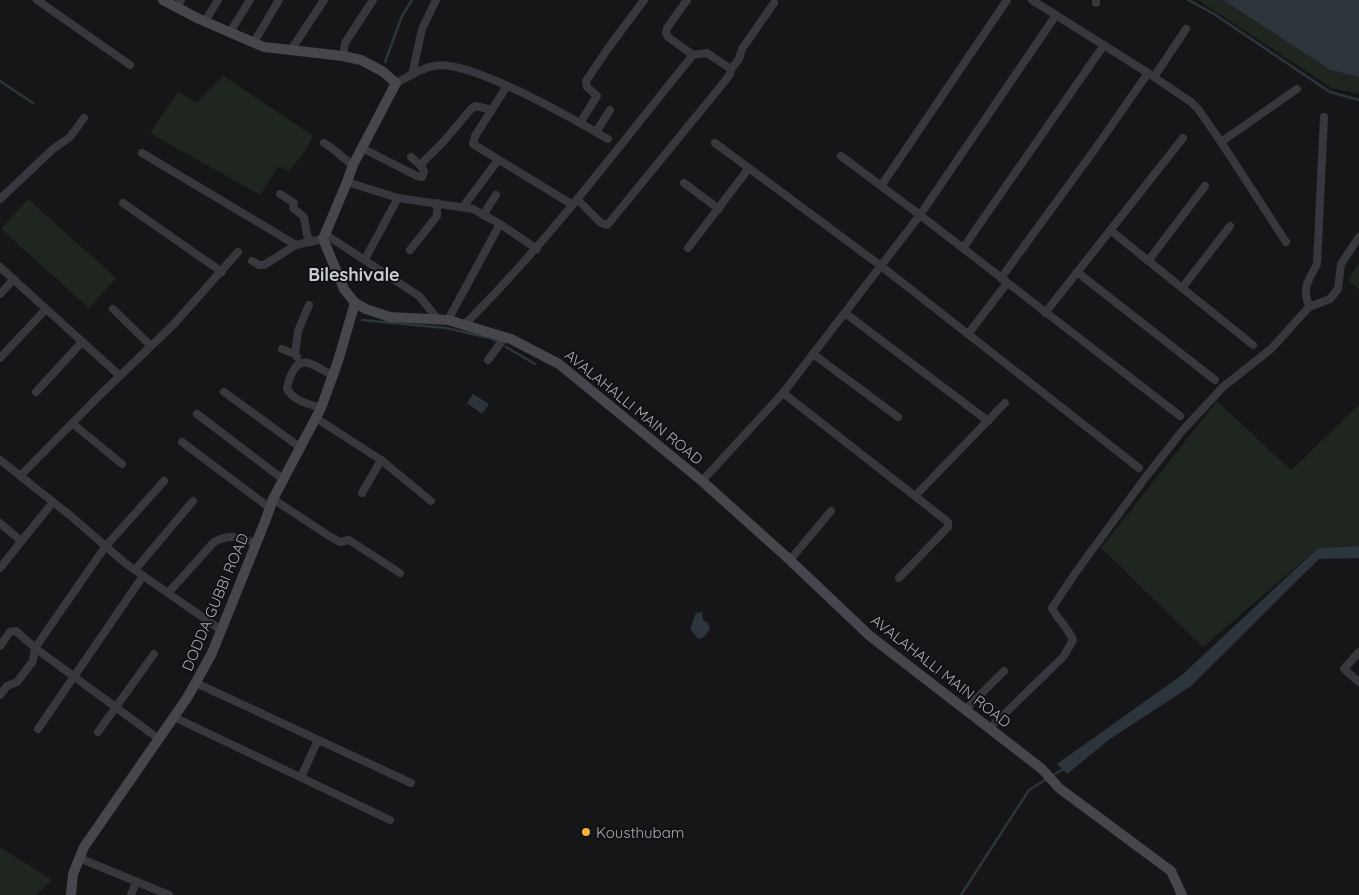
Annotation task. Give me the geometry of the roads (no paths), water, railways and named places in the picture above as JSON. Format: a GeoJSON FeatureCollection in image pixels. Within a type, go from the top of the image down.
{"type":"FeatureCollection","features":[{"type":"Feature","properties":{"kind":"main road"},"geometry":{"type":"LineString","coordinates":[[163,0],[179,4],[205,21],[264,47],[343,56],[361,60],[382,71],[396,83],[353,165],[324,236],[344,289],[355,303]]}},
{"type":"Feature","properties":{"kind":"main road","name":"AVALAHALLI MAIN ROAD"},"geometry":{"type":"LineString","coordinates":[[355,303],[390,317],[443,319],[505,337],[559,364],[702,481],[790,560],[870,636],[1042,769],[1060,788],[1171,871],[1182,895]]}},
{"type":"Feature","properties":{"kind":"main road","name":"DODDA GUBBI ROAD"},"geometry":{"type":"LineString","coordinates":[[70,895],[73,874],[78,858],[196,683],[221,630],[272,504],[321,408],[333,376],[355,303]]}},
{"type":"Feature","properties":{"kind":"street"},"geometry":{"type":"LineString","coordinates":[[37,0],[130,65]]}},
{"type":"Feature","properties":{"kind":"street"},"geometry":{"type":"LineString","coordinates":[[205,21],[218,0]]}},
{"type":"Feature","properties":{"kind":"street"},"geometry":{"type":"LineString","coordinates":[[230,32],[250,0]]}},
{"type":"Feature","properties":{"kind":"street"},"geometry":{"type":"LineString","coordinates":[[254,42],[279,0]]}},
{"type":"Feature","properties":{"kind":"street"},"geometry":{"type":"LineString","coordinates":[[291,50],[324,0]]}},
{"type":"Feature","properties":{"kind":"street"},"geometry":{"type":"LineString","coordinates":[[343,56],[345,43],[373,0]]}},
{"type":"Feature","properties":{"kind":"street"},"geometry":{"type":"LineString","coordinates":[[412,75],[422,29],[436,0]]}},
{"type":"Feature","properties":{"kind":"street"},"geometry":{"type":"LineString","coordinates":[[580,123],[597,96],[587,87],[586,82],[644,0]]}},
{"type":"Feature","properties":{"kind":"street"},"geometry":{"type":"LineString","coordinates":[[687,0],[667,28],[668,38],[693,55],[707,53],[730,69]]}},
{"type":"Feature","properties":{"kind":"street"},"geometry":{"type":"LineString","coordinates":[[881,186],[1007,0]]}},
{"type":"Feature","properties":{"kind":"street"},"geometry":{"type":"LineString","coordinates":[[1032,0],[1191,102],[1221,142],[1286,242]]}},
{"type":"Feature","properties":{"kind":"street"},"geometry":{"type":"LineString","coordinates":[[507,86],[472,142],[475,146],[498,160],[575,202],[601,223],[607,224],[725,81],[730,74],[730,69],[739,59],[742,49],[774,2]]}},
{"type":"Feature","properties":{"kind":"street"},"geometry":{"type":"LineString","coordinates":[[702,481],[782,393],[920,215],[1056,15]]}},
{"type":"Feature","properties":{"kind":"street"},"geometry":{"type":"LineString","coordinates":[[968,334],[1095,149],[1186,29]]}},
{"type":"Feature","properties":{"kind":"street"},"geometry":{"type":"LineString","coordinates":[[963,248],[1104,45]]}},
{"type":"Feature","properties":{"kind":"street"},"geometry":{"type":"LineString","coordinates":[[464,325],[496,294],[537,249],[693,55]]}},
{"type":"Feature","properties":{"kind":"street"},"geometry":{"type":"LineString","coordinates":[[396,83],[434,65],[448,65],[483,74],[608,139]]}},
{"type":"Feature","properties":{"kind":"street"},"geometry":{"type":"LineString","coordinates":[[1221,142],[1297,89]]}},
{"type":"Feature","properties":{"kind":"street"},"geometry":{"type":"LineString","coordinates":[[421,166],[471,109],[476,106],[492,110]]}},
{"type":"Feature","properties":{"kind":"street"},"geometry":{"type":"LineString","coordinates":[[596,132],[610,110]]}},
{"type":"Feature","properties":{"kind":"street"},"geometry":{"type":"LineString","coordinates":[[1309,307],[1305,290],[1307,281],[1318,264],[1324,116]]}},
{"type":"Feature","properties":{"kind":"street"},"geometry":{"type":"LineString","coordinates":[[0,199],[53,149],[63,143],[84,118]]}},
{"type":"Feature","properties":{"kind":"street"},"geometry":{"type":"LineString","coordinates":[[1045,313],[1183,138]]}},
{"type":"Feature","properties":{"kind":"street"},"geometry":{"type":"LineString","coordinates":[[324,143],[353,165]]}},
{"type":"Feature","properties":{"kind":"street"},"geometry":{"type":"LineString","coordinates":[[715,143],[881,266],[1139,468]]}},
{"type":"Feature","properties":{"kind":"street"},"geometry":{"type":"LineString","coordinates":[[362,148],[422,177],[424,171],[411,157]]}},
{"type":"Feature","properties":{"kind":"street"},"geometry":{"type":"LineString","coordinates":[[142,153],[296,245]]}},
{"type":"Feature","properties":{"kind":"street"},"geometry":{"type":"LineString","coordinates":[[841,156],[1180,416]]}},
{"type":"Feature","properties":{"kind":"street"},"geometry":{"type":"LineString","coordinates":[[463,207],[498,160]]}},
{"type":"Feature","properties":{"kind":"street"},"geometry":{"type":"LineString","coordinates":[[688,248],[749,168]]}},
{"type":"Feature","properties":{"kind":"street"},"geometry":{"type":"LineString","coordinates":[[347,182],[398,198],[473,209],[500,224],[537,249]]}},
{"type":"Feature","properties":{"kind":"street"},"geometry":{"type":"LineString","coordinates":[[684,183],[718,209]]}},
{"type":"Feature","properties":{"kind":"street"},"geometry":{"type":"LineString","coordinates":[[1148,260],[1205,186]]}},
{"type":"Feature","properties":{"kind":"street"},"geometry":{"type":"LineString","coordinates":[[280,194],[294,203],[293,208],[304,217],[307,235],[311,242]]}},
{"type":"Feature","properties":{"kind":"street"},"geometry":{"type":"LineString","coordinates":[[483,215],[496,196]]}},
{"type":"Feature","properties":{"kind":"street"},"geometry":{"type":"LineString","coordinates":[[364,259],[398,198]]}},
{"type":"Feature","properties":{"kind":"street"},"geometry":{"type":"LineString","coordinates":[[123,203],[222,272]]}},
{"type":"Feature","properties":{"kind":"street"},"geometry":{"type":"LineString","coordinates":[[410,250],[437,216],[437,203]]}},
{"type":"Feature","properties":{"kind":"street"},"geometry":{"type":"LineString","coordinates":[[252,261],[258,265],[264,265],[296,245],[311,242],[324,236],[364,259],[419,296],[443,319],[500,224]]}},
{"type":"Feature","properties":{"kind":"street"},"geometry":{"type":"LineString","coordinates":[[1182,288],[1230,226]]}},
{"type":"Feature","properties":{"kind":"street"},"geometry":{"type":"LineString","coordinates":[[1110,230],[1253,346]]}},
{"type":"Feature","properties":{"kind":"street"},"geometry":{"type":"LineString","coordinates":[[990,728],[1064,656],[1069,648],[1073,640],[1070,631],[1062,624],[1052,608],[1145,478],[1182,431],[1223,387],[1270,349],[1309,307],[1330,300],[1338,289],[1341,264],[1359,236]]}},
{"type":"Feature","properties":{"kind":"street"},"geometry":{"type":"LineString","coordinates":[[20,476],[174,324],[238,252]]}},
{"type":"Feature","properties":{"kind":"street"},"geometry":{"type":"LineString","coordinates":[[0,267],[120,376]]}},
{"type":"Feature","properties":{"kind":"street"},"geometry":{"type":"LineString","coordinates":[[1077,272],[1215,380]]}},
{"type":"Feature","properties":{"kind":"street"},"geometry":{"type":"LineString","coordinates":[[0,294],[14,279]]}},
{"type":"Feature","properties":{"kind":"street"},"geometry":{"type":"LineString","coordinates":[[295,354],[298,331],[309,305]]}},
{"type":"Feature","properties":{"kind":"street"},"geometry":{"type":"LineString","coordinates":[[113,308],[151,346]]}},
{"type":"Feature","properties":{"kind":"street"},"geometry":{"type":"LineString","coordinates":[[0,358],[46,309]]}},
{"type":"Feature","properties":{"kind":"street"},"geometry":{"type":"LineString","coordinates":[[845,313],[988,421]]}},
{"type":"Feature","properties":{"kind":"street"},"geometry":{"type":"LineString","coordinates":[[488,360],[505,337]]}},
{"type":"Feature","properties":{"kind":"street"},"geometry":{"type":"LineString","coordinates":[[36,392],[82,342]]}},
{"type":"Feature","properties":{"kind":"street"},"geometry":{"type":"LineString","coordinates":[[282,349],[295,354],[302,363]]}},
{"type":"Feature","properties":{"kind":"street"},"geometry":{"type":"LineString","coordinates":[[813,354],[898,417]]}},
{"type":"Feature","properties":{"kind":"street"},"geometry":{"type":"LineString","coordinates":[[321,408],[295,398],[287,389],[290,378],[296,366],[306,362],[333,376]]}},
{"type":"Feature","properties":{"kind":"street"},"geometry":{"type":"LineString","coordinates":[[224,392],[301,448]]}},
{"type":"Feature","properties":{"kind":"street"},"geometry":{"type":"LineString","coordinates":[[782,393],[948,522],[949,525],[899,578]]}},
{"type":"Feature","properties":{"kind":"street"},"geometry":{"type":"LineString","coordinates":[[914,496],[1005,403]]}},
{"type":"Feature","properties":{"kind":"street"},"geometry":{"type":"LineString","coordinates":[[197,414],[284,480]]}},
{"type":"Feature","properties":{"kind":"street"},"geometry":{"type":"LineString","coordinates":[[316,418],[381,460],[431,501]]}},
{"type":"Feature","properties":{"kind":"street"},"geometry":{"type":"LineString","coordinates":[[72,423],[122,464]]}},
{"type":"Feature","properties":{"kind":"street"},"geometry":{"type":"LineString","coordinates":[[182,442],[272,504],[340,542],[349,540],[400,573]]}},
{"type":"Feature","properties":{"kind":"street"},"geometry":{"type":"LineString","coordinates":[[0,460],[105,547],[221,630]]}},
{"type":"Feature","properties":{"kind":"street"},"geometry":{"type":"LineString","coordinates":[[362,493],[381,460]]}},
{"type":"Feature","properties":{"kind":"street"},"geometry":{"type":"LineString","coordinates":[[0,695],[7,686],[17,682],[33,661],[35,648],[105,547],[164,481]]}},
{"type":"Feature","properties":{"kind":"street"},"geometry":{"type":"LineString","coordinates":[[136,570],[193,501]]}},
{"type":"Feature","properties":{"kind":"street"},"geometry":{"type":"LineString","coordinates":[[0,568],[53,502]]}},
{"type":"Feature","properties":{"kind":"street"},"geometry":{"type":"LineString","coordinates":[[790,560],[831,511]]}},
{"type":"Feature","properties":{"kind":"street"},"geometry":{"type":"LineString","coordinates":[[0,523],[21,541]]}},
{"type":"Feature","properties":{"kind":"street"},"geometry":{"type":"LineString","coordinates":[[168,593],[214,542],[219,539],[229,536],[257,542]]}},
{"type":"Feature","properties":{"kind":"street"},"geometry":{"type":"LineString","coordinates":[[38,729],[143,576]]}},
{"type":"Feature","properties":{"kind":"street"},"geometry":{"type":"LineString","coordinates":[[0,646],[10,632],[16,631],[35,648],[159,739]]}},
{"type":"Feature","properties":{"kind":"street"},"geometry":{"type":"LineString","coordinates":[[1359,652],[1344,670],[1359,682]]}},
{"type":"Feature","properties":{"kind":"street"},"geometry":{"type":"LineString","coordinates":[[98,732],[154,654]]}},
{"type":"Feature","properties":{"kind":"street"},"geometry":{"type":"LineString","coordinates":[[966,709],[1004,671]]}},
{"type":"Feature","properties":{"kind":"street"},"geometry":{"type":"LineString","coordinates":[[196,683],[410,784]]}},
{"type":"Feature","properties":{"kind":"street"},"geometry":{"type":"LineString","coordinates":[[174,717],[390,820]]}},
{"type":"Feature","properties":{"kind":"street"},"geometry":{"type":"LineString","coordinates":[[301,776],[318,740]]}},
{"type":"Feature","properties":{"kind":"street"},"geometry":{"type":"LineString","coordinates":[[78,858],[169,895]]}},
{"type":"Feature","properties":{"kind":"street"},"geometry":{"type":"LineString","coordinates":[[131,895],[136,882]]}},
{"type":"Feature","properties":{"kind":"waterway"},"geometry":{"type":"LineString","coordinates":[[385,62],[402,16],[412,0]]}},
{"type":"Feature","properties":{"kind":"waterway"},"geometry":{"type":"LineString","coordinates":[[1188,0],[1214,14],[1330,92],[1359,100]]}},
{"type":"Feature","properties":{"kind":"waterway"},"geometry":{"type":"LineString","coordinates":[[0,81],[33,103]]}},
{"type":"Feature","properties":{"kind":"waterway"},"geometry":{"type":"LineString","coordinates":[[362,320],[446,328],[496,341]]}},
{"type":"Feature","properties":{"kind":"waterway"},"geometry":{"type":"LineString","coordinates":[[506,347],[535,364]]}},
{"type":"Feature","properties":{"kind":"waterway"},"geometry":{"type":"LineString","coordinates":[[1051,776],[1064,769]]}},
{"type":"Feature","properties":{"kind":"waterway"},"geometry":{"type":"LineString","coordinates":[[961,895],[1029,790],[1047,779]]}},
{"type":"Feature","properties":{"kind":"place","name":"Kousthubam"},"geometry":{"type":"Point","coordinates":[586,832]}},
{"type":"Feature","properties":{"kind":"district","name":"Bileshivale"},"geometry":{"type":"Point","coordinates":[354,274]}}]}
